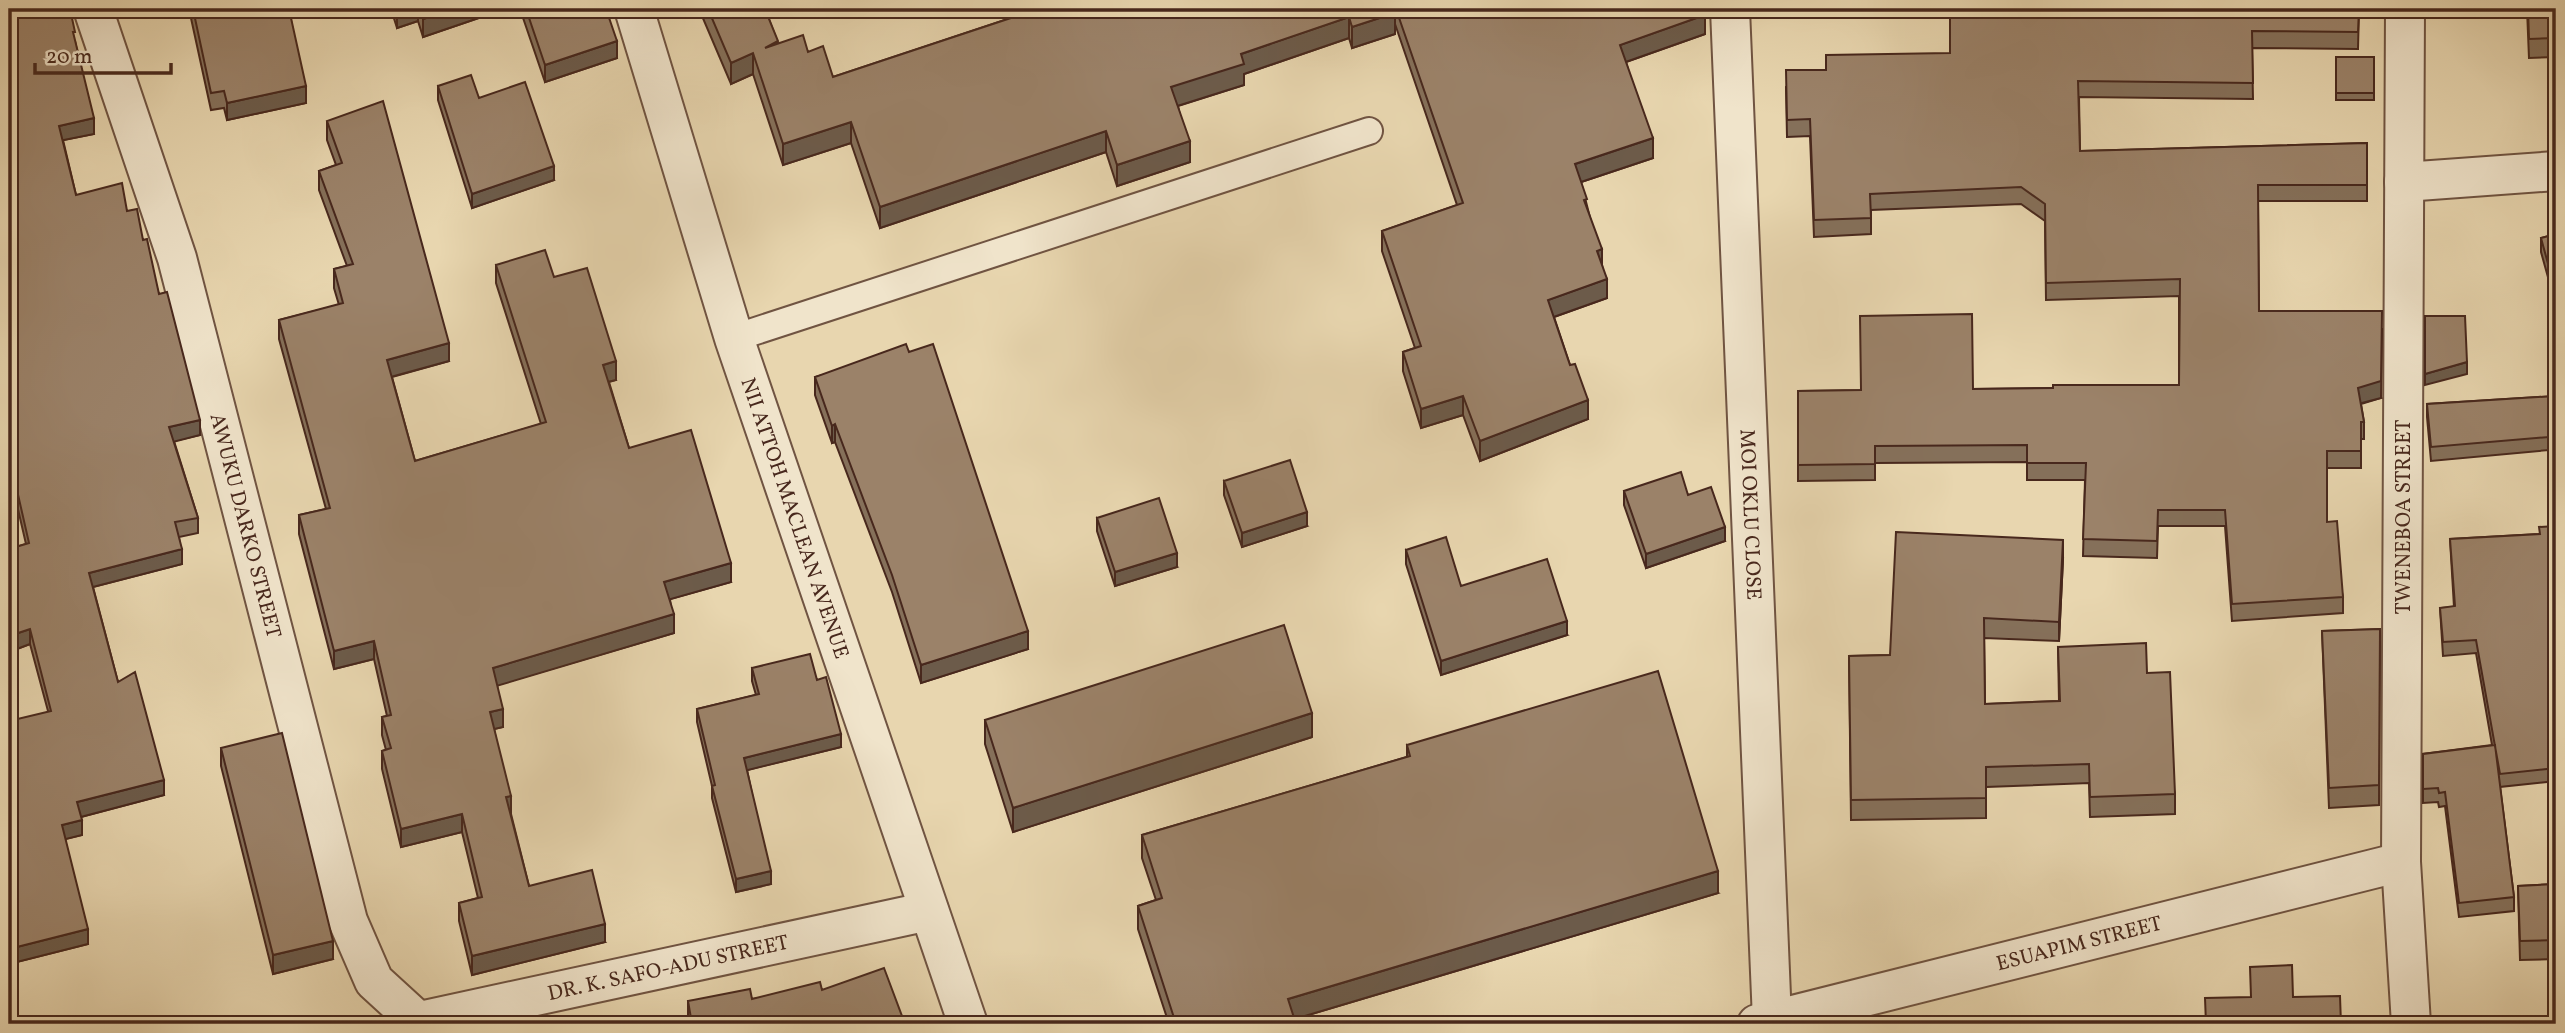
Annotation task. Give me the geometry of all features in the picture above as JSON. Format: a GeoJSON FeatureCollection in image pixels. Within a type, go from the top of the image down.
{"type":"FeatureCollection","features":[{"type":"Feature","properties":{"kind":"street","name":"AWUKU DARKO STREET"},"geometry":{"type":"LineString","coordinates":[[93,9],[177,258],[348,921],[374,981],[416,1023]]}},
{"type":"Feature","properties":{"kind":"street","name":"NII ATTOH MACLEAN AVENUE"},"geometry":{"type":"LineString","coordinates":[[634,9],[734,338],[968,1024]]}},
{"type":"Feature","properties":{"kind":"street","name":"MOI OKLU CLOSE"},"geometry":{"type":"LineString","coordinates":[[1730,9],[1765,1022]]}},
{"type":"Feature","properties":{"kind":"street","name":"TWENEBOA STREET"},"geometry":{"type":"LineString","coordinates":[[2405,9],[2401,862],[2412,1024]]}},
{"type":"Feature","properties":{"kind":"street"},"geometry":{"type":"LineString","coordinates":[[2404,182],[2556,171]]}},
{"type":"Feature","properties":{"kind":"street","name":"ESUAPIM STREET"},"geometry":{"type":"LineString","coordinates":[[1765,1022],[2401,862]]}},
{"type":"Feature","properties":{"kind":"street","name":"DR. K. SAFO-ADU STREET"},"geometry":{"type":"LineString","coordinates":[[416,1023],[929,911]]}},
{"type":"Feature","properties":{"kind":"lane"},"geometry":{"type":"LineString","coordinates":[[734,338],[1369,131]]}},
{"type":"Feature","properties":{"kind":"building"},"geometry":{"type":"Polygon","coordinates":[[[9,9],[70,9],[94,118],[59,126],[76,195],[122,183],[127,211],[137,209],[143,240],[147,239],[159,294],[167,292],[200,420],[169,427],[198,518],[175,522],[182,549],[89,573],[118,682],[135,672],[164,780],[77,802],[82,820],[62,825],[88,929],[9,949],[9,721],[51,711],[30,629],[9,636],[9,549],[29,543],[9,455],[9,9]]]}},
{"type":"Feature","properties":{"kind":"building"},"geometry":{"type":"Polygon","coordinates":[[[193,9],[289,9],[306,86],[227,103],[224,91],[211,93],[193,9]]]}},
{"type":"Feature","properties":{"kind":"building"},"geometry":{"type":"Polygon","coordinates":[[[419,9],[455,9],[423,19],[419,9]]]}},
{"type":"Feature","properties":{"kind":"building"},"geometry":{"type":"Polygon","coordinates":[[[526,9],[606,9],[617,41],[545,65],[526,9]]]}},
{"type":"Feature","properties":{"kind":"building"},"geometry":{"type":"Polygon","coordinates":[[[708,9],[765,9],[778,41],[765,48],[803,35],[808,52],[823,46],[833,77],[1038,9],[1393,9],[1395,13],[1352,27],[1349,17],[1241,54],[1244,64],[1171,87],[1190,141],[1117,165],[1106,131],[880,207],[851,122],[783,144],[753,53],[731,63],[708,9]]]}},
{"type":"Feature","properties":{"kind":"building"},"geometry":{"type":"Polygon","coordinates":[[[1396,9],[1703,9],[1705,15],[1620,45],[1653,138],[1575,164],[1587,199],[1584,200],[1602,249],[1597,251],[1607,279],[1548,300],[1570,365],[1575,364],[1588,400],[1480,441],[1463,396],[1421,409],[1403,352],[1421,346],[1382,231],[1463,203],[1396,9]]]}},
{"type":"Feature","properties":{"kind":"building"},"geometry":{"type":"Polygon","coordinates":[[[1950,9],[2359,9],[2358,32],[2252,31],[2253,83],[2078,81],[2080,151],[2367,143],[2367,185],[2258,185],[2259,311],[2382,311],[2381,381],[2358,388],[2364,422],[2361,422],[2361,451],[2327,451],[2327,522],[2337,521],[2343,597],[2232,604],[2225,510],[2158,510],[2157,541],[2083,539],[2086,463],[2027,463],[2027,445],[1875,446],[1875,464],[1798,465],[1798,391],[1861,390],[1860,316],[1972,314],[1973,389],[2053,388],[2053,385],[2179,385],[2180,279],[2046,283],[2045,204],[2021,187],[1870,194],[1871,218],[1814,220],[1810,119],[1787,120],[1786,70],[1826,70],[1826,55],[1950,53],[1950,9]]]}},
{"type":"Feature","properties":{"kind":"building"},"geometry":{"type":"Polygon","coordinates":[[[2528,9],[2556,9],[2556,38],[2529,39],[2528,9]]]}},
{"type":"Feature","properties":{"kind":"building"},"geometry":{"type":"Polygon","coordinates":[[[2336,57],[2374,57],[2374,93],[2336,93],[2336,57]]]}},
{"type":"Feature","properties":{"kind":"building"},"geometry":{"type":"Polygon","coordinates":[[[471,75],[479,98],[525,82],[554,166],[472,194],[438,86],[471,75]]]}},
{"type":"Feature","properties":{"kind":"building"},"geometry":{"type":"Polygon","coordinates":[[[383,101],[449,343],[387,360],[415,461],[546,422],[496,265],[545,250],[554,277],[587,268],[616,361],[603,365],[629,448],[691,430],[731,563],[664,582],[674,614],[493,668],[503,709],[490,712],[511,796],[506,797],[529,886],[592,870],[605,924],[472,956],[459,903],[482,897],[462,814],[401,829],[382,751],[391,748],[382,717],[391,715],[374,641],[334,651],[299,515],[330,508],[279,320],[343,303],[334,269],[353,264],[319,171],[342,163],[327,121],[383,101]]]}},
{"type":"Feature","properties":{"kind":"building"},"geometry":{"type":"Polygon","coordinates":[[[2556,234],[2556,293],[2541,238],[2556,234]]]}},
{"type":"Feature","properties":{"kind":"building"},"geometry":{"type":"Polygon","coordinates":[[[2425,316],[2465,316],[2467,362],[2425,374],[2425,316]]]}},
{"type":"Feature","properties":{"kind":"building"},"geometry":{"type":"Polygon","coordinates":[[[906,344],[909,352],[933,344],[1028,631],[921,665],[892,575],[815,377],[906,344]]]}},
{"type":"Feature","properties":{"kind":"building"},"geometry":{"type":"Polygon","coordinates":[[[2556,396],[2556,454],[2551,454],[2549,437],[2431,447],[2427,404],[2556,396]]]}},
{"type":"Feature","properties":{"kind":"building"},"geometry":{"type":"Polygon","coordinates":[[[1290,460],[1307,512],[1242,533],[1224,481],[1290,460]]]}},
{"type":"Feature","properties":{"kind":"building"},"geometry":{"type":"Polygon","coordinates":[[[1681,472],[1688,495],[1711,487],[1725,527],[1646,554],[1624,491],[1681,472]]]}},
{"type":"Feature","properties":{"kind":"building"},"geometry":{"type":"Polygon","coordinates":[[[1159,498],[1177,553],[1115,572],[1097,518],[1159,498]]]}},
{"type":"Feature","properties":{"kind":"building"},"geometry":{"type":"Polygon","coordinates":[[[2556,526],[2556,768],[2500,774],[2476,640],[2443,642],[2440,608],[2455,606],[2450,539],[2540,534],[2539,527],[2556,526]]]}},
{"type":"Feature","properties":{"kind":"building"},"geometry":{"type":"Polygon","coordinates":[[[1896,532],[2063,540],[2059,622],[1984,618],[1985,704],[2060,701],[2058,647],[2146,643],[2147,673],[2170,672],[2175,794],[2090,797],[2089,764],[1986,767],[1986,798],[1851,800],[1849,656],[1890,655],[1896,532]]]}},
{"type":"Feature","properties":{"kind":"building"},"geometry":{"type":"Polygon","coordinates":[[[1446,537],[1461,586],[1547,559],[1567,621],[1441,661],[1406,550],[1446,537]]]}},
{"type":"Feature","properties":{"kind":"building"},"geometry":{"type":"Polygon","coordinates":[[[1284,625],[1312,713],[1013,808],[985,720],[1284,625]]]}},
{"type":"Feature","properties":{"kind":"building"},"geometry":{"type":"Polygon","coordinates":[[[2380,629],[2379,785],[2329,788],[2322,631],[2380,629]]]}},
{"type":"Feature","properties":{"kind":"building"},"geometry":{"type":"Polygon","coordinates":[[[810,654],[817,680],[826,677],[841,734],[744,758],[771,871],[736,879],[712,786],[715,785],[697,709],[759,694],[752,668],[810,654]]]}},
{"type":"Feature","properties":{"kind":"building"},"geometry":{"type":"Polygon","coordinates":[[[1658,671],[1718,871],[1288,999],[1296,1024],[1176,1024],[1138,906],[1162,898],[1142,835],[1410,756],[1407,745],[1658,671]]]}},
{"type":"Feature","properties":{"kind":"building"},"geometry":{"type":"Polygon","coordinates":[[[282,733],[333,941],[273,955],[221,748],[282,733]]]}},
{"type":"Feature","properties":{"kind":"building"},"geometry":{"type":"Polygon","coordinates":[[[2495,745],[2514,897],[2459,903],[2445,792],[2439,793],[2438,788],[2423,789],[2423,754],[2495,745]]]}},
{"type":"Feature","properties":{"kind":"building"},"geometry":{"type":"Polygon","coordinates":[[[2556,884],[2556,940],[2520,941],[2518,886],[2556,884]]]}},
{"type":"Feature","properties":{"kind":"building"},"geometry":{"type":"Polygon","coordinates":[[[2292,965],[2293,997],[2340,996],[2341,1024],[2206,1024],[2205,998],[2251,997],[2250,967],[2292,965]]]}},
{"type":"Feature","properties":{"kind":"building"},"geometry":{"type":"Polygon","coordinates":[[[884,968],[905,1024],[692,1024],[688,1001],[750,989],[752,999],[820,982],[822,990],[884,968]]]}}]}
